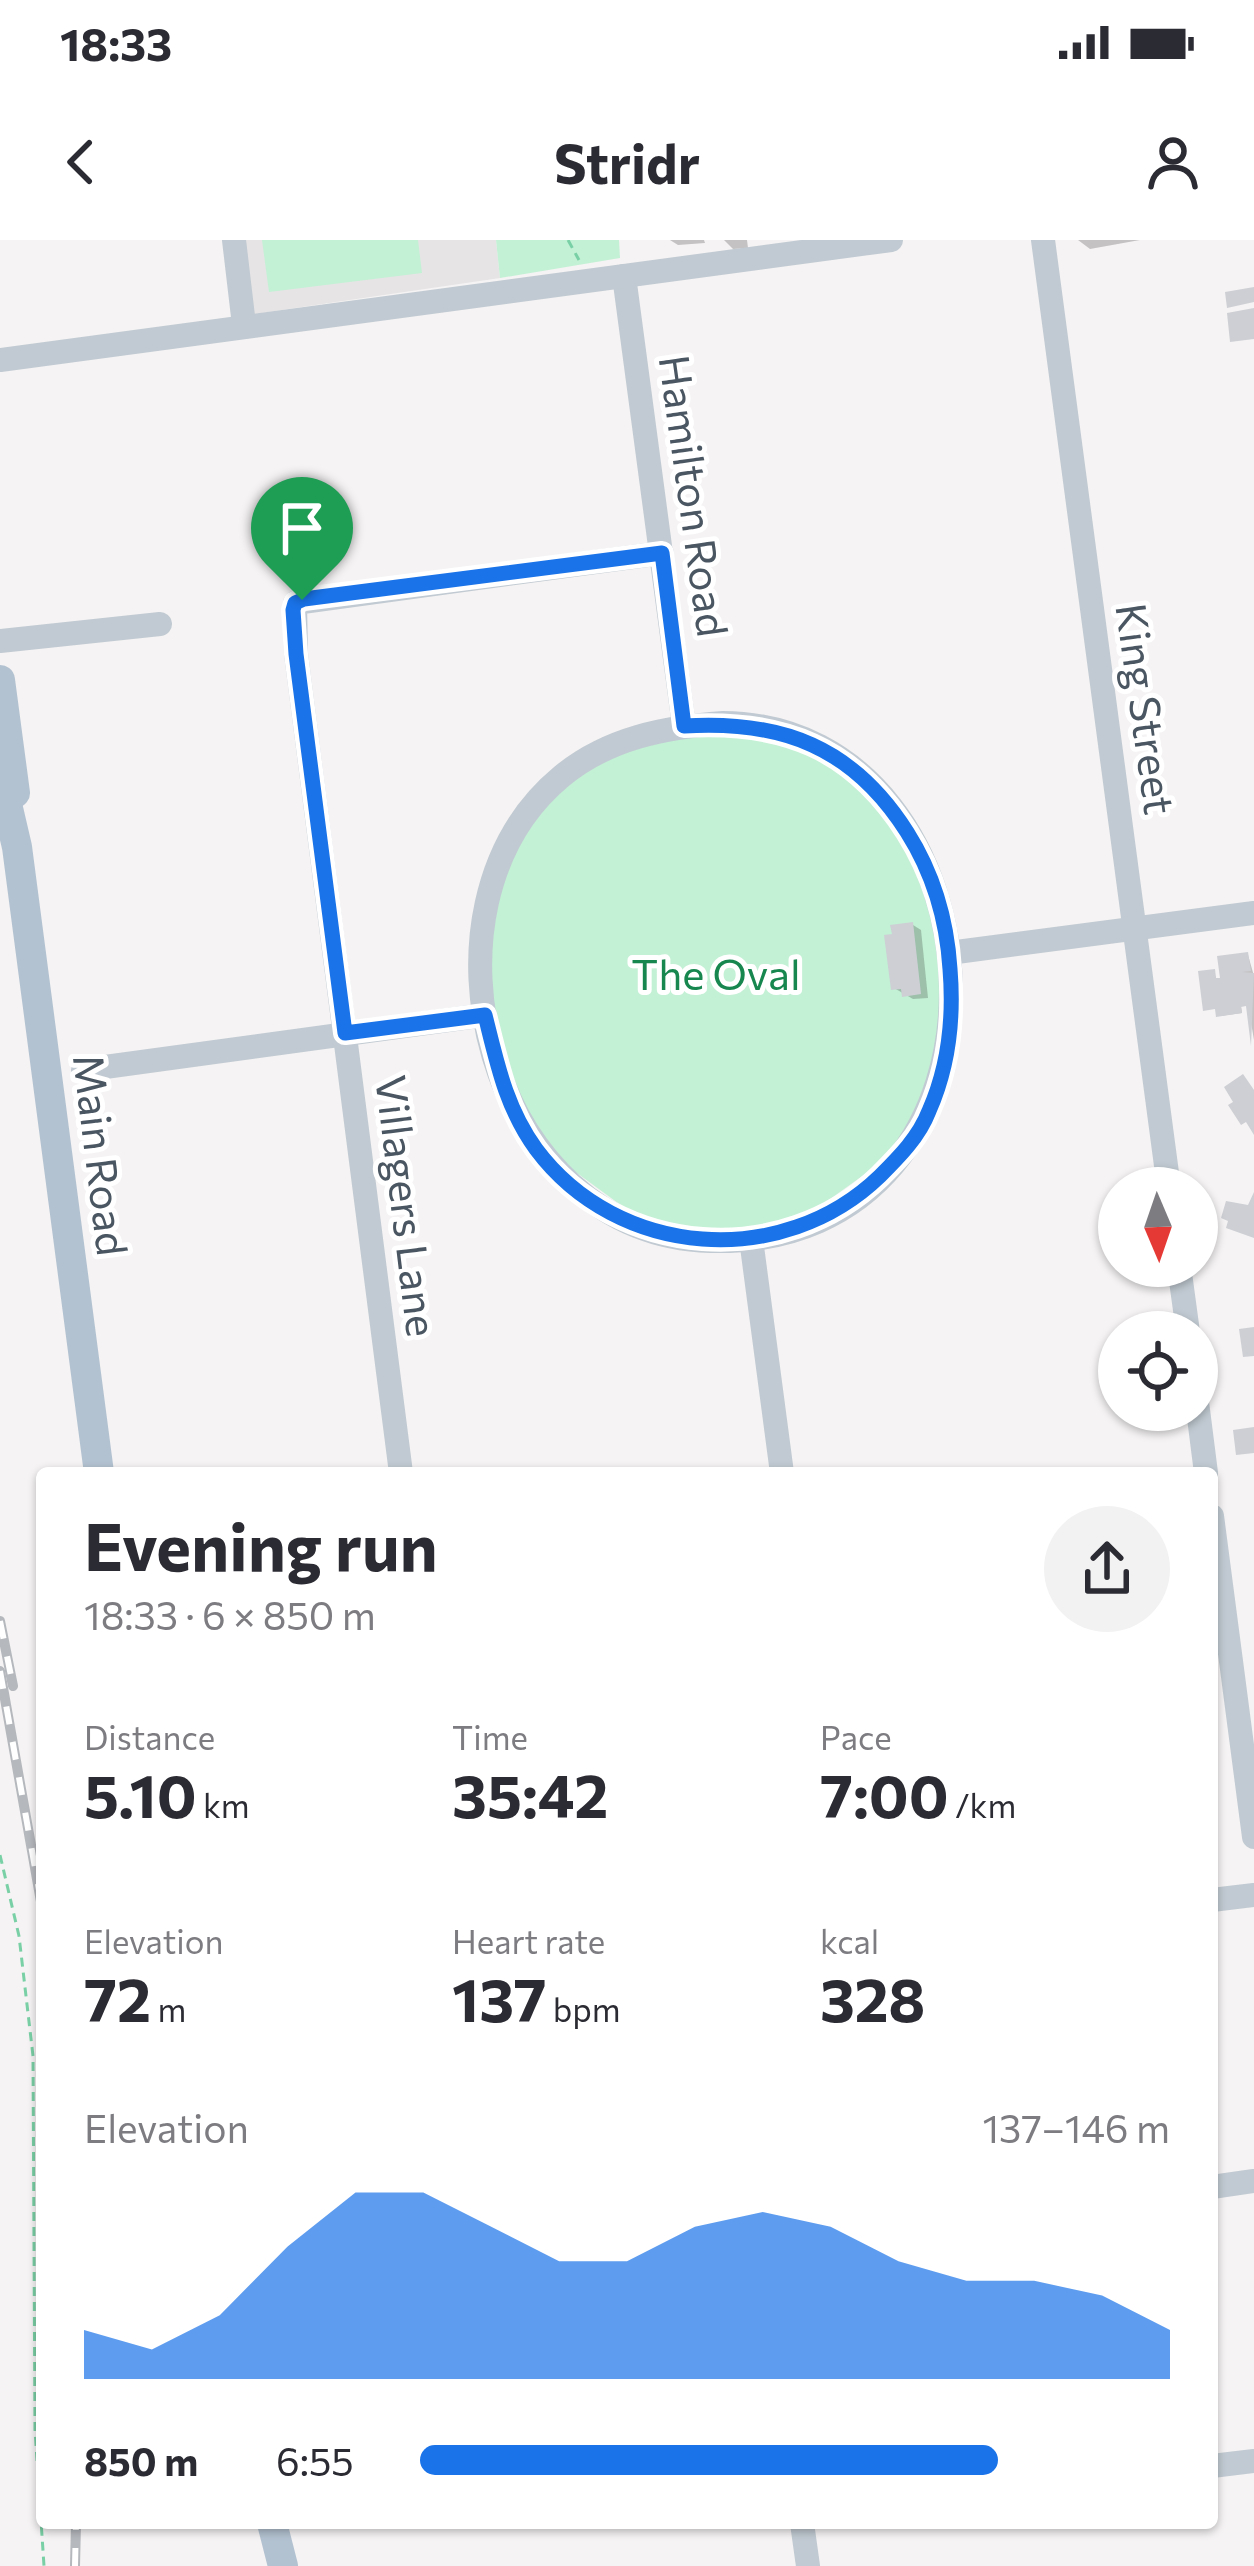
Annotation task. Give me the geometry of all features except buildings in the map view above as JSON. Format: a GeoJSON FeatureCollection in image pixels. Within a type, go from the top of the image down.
{"type":"FeatureCollection","features":[{"type":"Feature","properties":{"kind":"main road","name":"Main Road"},"geometry":{"type":"LineString","coordinates":[[0,680],[18,816],[16,847]]}},
{"type":"Feature","properties":{"kind":"main road","name":"Main Road"},"geometry":{"type":"LineString","coordinates":[[0,774],[16,847],[98,1467]]}},
{"type":"Feature","properties":{"kind":"main road"},"geometry":{"type":"LineString","coordinates":[[273,2529],[287,2566]]}},
{"type":"Feature","properties":{"kind":"street"},"geometry":{"type":"LineString","coordinates":[[235,240],[244,326]]}},
{"type":"Feature","properties":{"kind":"street"},"geometry":{"type":"LineString","coordinates":[[0,360],[624,276],[751,250],[891,240]]}},
{"type":"Feature","properties":{"kind":"street","name":"King Street"},"geometry":{"type":"LineString","coordinates":[[1043,240],[1166,1167]]}},
{"type":"Feature","properties":{"kind":"street","name":"Hamilton Road"},"geometry":{"type":"LineString","coordinates":[[624,276],[684,726]]}},
{"type":"Feature","properties":{"kind":"street","name":"Villagers Lane"},"geometry":{"type":"LineString","coordinates":[[399,1467],[296,654],[295,603],[662,553]]}},
{"type":"Feature","properties":{"kind":"street"},"geometry":{"type":"LineString","coordinates":[[0,641],[160,624]]}},
{"type":"Feature","properties":{"kind":"street"},"geometry":{"type":"LineString","coordinates":[[738,723],[786,734],[824,750],[880,792],[925,862],[949,953],[952,1009],[946,1061],[929,1112],[908,1147],[842,1207],[791,1230],[751,1239],[669,1236],[631,1223],[577,1191],[539,1153],[518,1121],[500,1078],[485,1015],[482,955],[487,907],[504,857],[530,811],[562,776],[610,747],[684,726],[738,723]]}},
{"type":"Feature","properties":{"kind":"street"},"geometry":{"type":"LineString","coordinates":[[949,953],[1254,913]]}},
{"type":"Feature","properties":{"kind":"street"},"geometry":{"type":"LineString","coordinates":[[83,1070],[485,1015]]}},
{"type":"Feature","properties":{"kind":"street"},"geometry":{"type":"LineString","coordinates":[[751,1239],[781,1467]]}},
{"type":"Feature","properties":{"kind":"street"},"geometry":{"type":"LineString","coordinates":[[1201,1431],[1205,1467]]}},
{"type":"Feature","properties":{"kind":"street"},"geometry":{"type":"LineString","coordinates":[[1219,1619],[1254,1837]]}},
{"type":"Feature","properties":{"kind":"street"},"geometry":{"type":"LineString","coordinates":[[1218,1899],[1254,1895]]}},
{"type":"Feature","properties":{"kind":"street"},"geometry":{"type":"LineString","coordinates":[[1218,2186],[1254,2181]]}},
{"type":"Feature","properties":{"kind":"street"},"geometry":{"type":"LineString","coordinates":[[1218,2465],[1254,2461]]}},
{"type":"Feature","properties":{"kind":"street"},"geometry":{"type":"LineString","coordinates":[[803,2529],[808,2566]]}},
{"type":"Feature","properties":{"kind":"path"},"geometry":{"type":"LineString","coordinates":[[0,1855],[19,1936],[32,2036],[36,2445]]}},
{"type":"Feature","properties":{"kind":"path"},"geometry":{"type":"LineString","coordinates":[[42,2529],[44,2566]]}},
{"type":"Feature","properties":{"kind":"shaded area"},"geometry":{"type":"Polygon","coordinates":[[[240,240],[496,240],[500,278],[248,315],[240,240]]]}},
{"type":"Feature","properties":{"kind":"green space"},"geometry":{"type":"Polygon","coordinates":[[[262,240],[418,240],[422,273],[269,292],[262,240]]]}},
{"type":"Feature","properties":{"kind":"green space"},"geometry":{"type":"Polygon","coordinates":[[[496,240],[619,240],[620,258],[500,278],[496,240]]]}},
{"type":"Feature","properties":{"kind":"green space","name":"The Oval"},"geometry":{"type":"Polygon","coordinates":[[[789,730],[887,794],[944,933],[945,1061],[900,1149],[805,1217],[750,1231],[691,1230],[633,1214],[544,1149],[498,1049],[487,947],[496,883],[560,779],[619,743],[789,730]]]}},
{"type":"Feature","properties":{"kind":"railway"},"geometry":{"type":"LineString","coordinates":[[0,1621],[13,1686]]}},
{"type":"Feature","properties":{"kind":"railway"},"geometry":{"type":"LineString","coordinates":[[0,1671],[36,1873]]}},
{"type":"Feature","properties":{"kind":"railway"},"geometry":{"type":"LineString","coordinates":[[75,2566],[76,2529]]}},
{"type":"Feature","properties":{"kind":"route"},"geometry":{"type":"LineString","coordinates":[[662,553],[684,726],[749,725],[824,750],[886,798],[926,865],[949,953],[951,1022],[946,1061],[929,1112],[898,1159],[854,1199],[791,1230],[712,1241],[669,1236],[603,1209],[539,1153],[518,1121],[500,1078],[485,1015],[345,1033],[296,654],[293,614],[295,603],[302,600],[662,553]]}}]}
